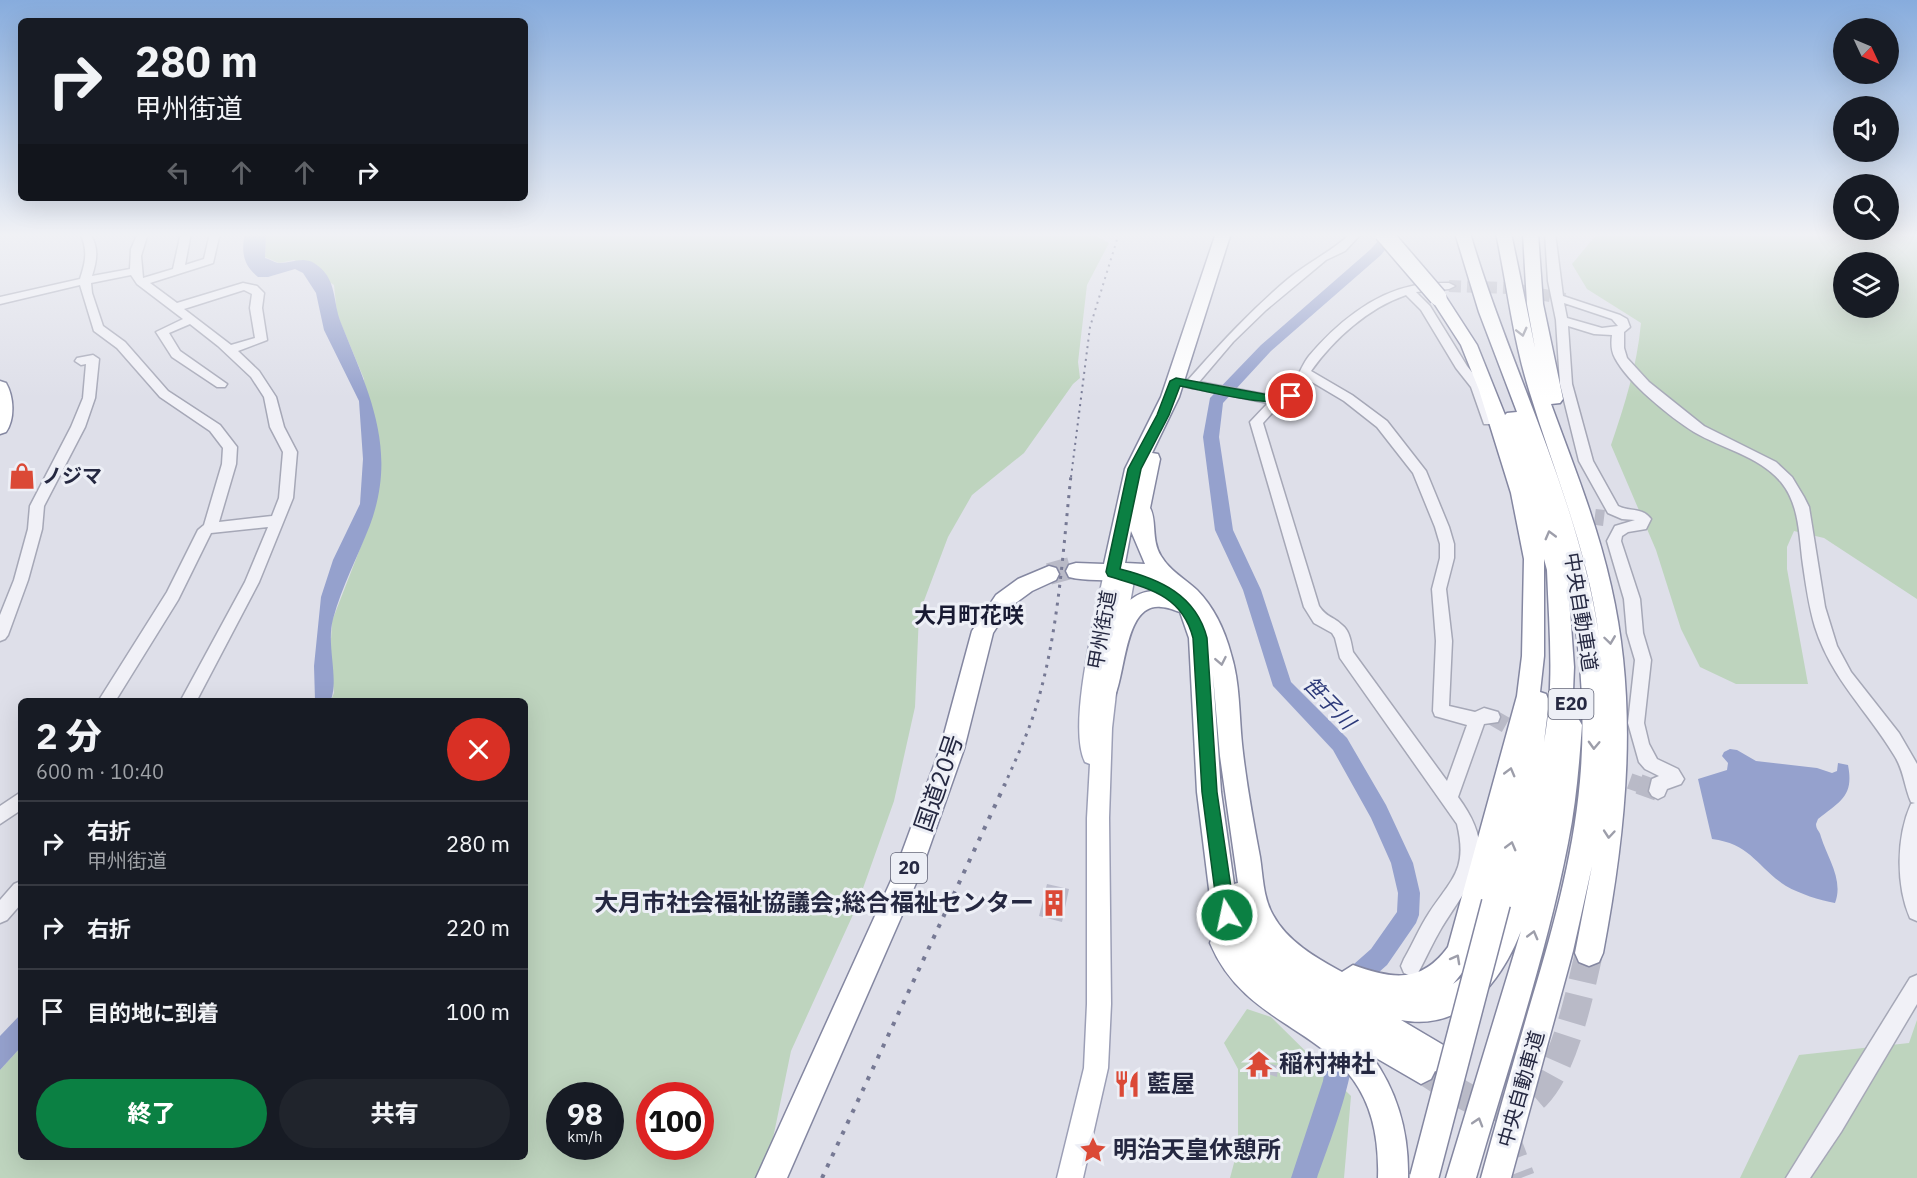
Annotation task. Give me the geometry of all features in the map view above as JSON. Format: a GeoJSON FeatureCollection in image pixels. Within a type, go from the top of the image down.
{"type":"FeatureCollection","features":[{"type":"Feature","properties":{"kind":"highway","name":"甲州街道"},"geometry":{"type":"LineString","coordinates":[[1122,572],[1122,531],[1134,469],[1163,415],[1184,383],[1209,288]]}},
{"type":"Feature","properties":{"kind":"highway"},"geometry":{"type":"LineString","coordinates":[[1424,1178],[1527,780],[1535,736],[1541,658],[1534,552],[1512,461],[1478,365],[1444,292],[1440,288]]}},
{"type":"Feature","properties":{"kind":"highway","name":"中央自動車道"},"geometry":{"type":"LineString","coordinates":[[1461,1178],[1539,912],[1565,789],[1571,700],[1566,613],[1557,565],[1539,498],[1468,288]]}},
{"type":"Feature","properties":{"kind":"highway","name":"中央自動車道"},"geometry":{"type":"LineString","coordinates":[[1479,288],[1545,462],[1569,541],[1587,618],[1594,707],[1594,750],[1590,798],[1572,901],[1496,1178]]}},
{"type":"Feature","properties":{"kind":"highway"},"geometry":{"type":"LineString","coordinates":[[1502,288],[1506,338],[1545,462]]}},
{"type":"Feature","properties":{"kind":"highway"},"geometry":{"type":"LineString","coordinates":[[1513,288],[1528,356],[1577,500],[1598,572],[1606,613]]}},
{"type":"Feature","properties":{"kind":"highway"},"geometry":{"type":"LineString","coordinates":[[1534,288],[1535,304],[1558,417],[1601,571],[1615,679],[1613,800],[1601,898],[1589,953]]}},
{"type":"Feature","properties":{"kind":"highway"},"geometry":{"type":"LineString","coordinates":[[0,387],[4,408],[0,428]]}},
{"type":"Feature","properties":{"kind":"highway","name":"甲州街道"},"geometry":{"type":"LineString","coordinates":[[1122,572],[1163,415]]}},
{"type":"Feature","properties":{"kind":"highway"},"geometry":{"type":"LineString","coordinates":[[1145,484],[1143,538],[1154,562],[1195,602],[1204,614],[1218,645],[1223,666],[1236,793],[1233,866],[1244,919],[1261,950],[1298,980],[1424,1060]]}},
{"type":"Feature","properties":{"kind":"highway"},"geometry":{"type":"LineString","coordinates":[[1122,531],[1105,554],[1077,569],[1122,572],[1143,570],[1170,580]]}},
{"type":"Feature","properties":{"kind":"highway"},"geometry":{"type":"LineString","coordinates":[[1122,572],[1155,585],[1183,605],[1191,615],[1200,638],[1209,792],[1204,840],[1209,898],[1219,937],[1240,970],[1254,984],[1298,980],[1397,1007],[1413,988],[1425,986],[1440,979],[1452,968],[1466,939],[1528,696],[1533,656],[1534,552]]}},
{"type":"Feature","properties":{"kind":"highway"},"geometry":{"type":"LineString","coordinates":[[1413,988],[1451,1002],[1466,993],[1485,976],[1497,956],[1519,898],[1533,847],[1559,718],[1563,652],[1557,565]]}},
{"type":"Feature","properties":{"kind":"highway","name":"国道20号"},"geometry":{"type":"LineString","coordinates":[[771,1178],[907,874],[952,749],[984,631],[1003,601],[1025,585],[1049,574]]}},
{"type":"Feature","properties":{"kind":"highway"},"geometry":{"type":"LineString","coordinates":[[1106,691],[1122,627],[1132,607],[1147,598],[1155,597],[1183,605]]}},
{"type":"Feature","properties":{"kind":"highway"},"geometry":{"type":"LineString","coordinates":[[1298,980],[1324,1031],[1356,1059],[1371,1077],[1389,1119],[1394,1142],[1393,1178]]}},
{"type":"Feature","properties":{"kind":"main road","name":"甲州街道"},"geometry":{"type":"LineString","coordinates":[[1070,1178],[1096,1068],[1099,1004],[1098,818],[1106,691],[1122,572]]}},
{"type":"Feature","properties":{"kind":"main road","name":"甲州街道"},"geometry":{"type":"LineString","coordinates":[[1098,818],[1088,714],[1122,572]]}},
{"type":"Feature","properties":{"kind":"street"},"geometry":{"type":"LineString","coordinates":[[0,301],[55,288]]}},
{"type":"Feature","properties":{"kind":"street"},"geometry":{"type":"LineString","coordinates":[[86,288],[98,328],[121,345],[164,394],[215,428],[230,447],[229,464],[210,528]]}},
{"type":"Feature","properties":{"kind":"street"},"geometry":{"type":"LineString","coordinates":[[151,288],[229,350],[264,385],[270,397],[277,427],[290,452],[289,484],[278,521],[252,582],[190,698]]}},
{"type":"Feature","properties":{"kind":"street"},"geometry":{"type":"LineString","coordinates":[[175,308],[237,288]]}},
{"type":"Feature","properties":{"kind":"street"},"geometry":{"type":"LineString","coordinates":[[229,350],[261,340],[256,308],[258,292],[253,288]]}},
{"type":"Feature","properties":{"kind":"street"},"geometry":{"type":"LineString","coordinates":[[1184,383],[1284,288]]}},
{"type":"Feature","properties":{"kind":"street"},"geometry":{"type":"LineString","coordinates":[[1556,288],[1562,320],[1566,384],[1586,461],[1613,509],[1622,514],[1635,514],[1644,519],[1641,525],[1623,527],[1614,535],[1614,541],[1632,599],[1635,633],[1643,660],[1636,723],[1641,744],[1645,757],[1651,764],[1672,774],[1675,779],[1658,784],[1658,791]]}},
{"type":"Feature","properties":{"kind":"street"},"geometry":{"type":"LineString","coordinates":[[1184,383],[1273,399],[1291,396],[1304,372],[1324,345],[1381,302],[1408,290],[1444,292]]}},
{"type":"Feature","properties":{"kind":"street"},"geometry":{"type":"LineString","coordinates":[[1408,290],[1426,308],[1462,368],[1477,386],[1505,469]]}},
{"type":"Feature","properties":{"kind":"street"},"geometry":{"type":"LineString","coordinates":[[1562,320],[1596,330],[1618,331],[1624,327],[1623,322],[1616,317],[1565,299]]}},
{"type":"Feature","properties":{"kind":"street"},"geometry":{"type":"LineString","coordinates":[[192,319],[162,332],[176,354],[221,384]]}},
{"type":"Feature","properties":{"kind":"street"},"geometry":{"type":"LineString","coordinates":[[1618,331],[1616,346],[1622,361],[1673,411],[1698,428],[1764,461],[1781,474],[1795,491],[1802,507],[1819,615],[1826,638],[1839,666],[1863,701],[1891,733],[1910,766],[1917,796]]}},
{"type":"Feature","properties":{"kind":"street"},"geometry":{"type":"LineString","coordinates":[[0,635],[21,580],[35,529],[37,506],[78,427],[89,398],[93,359],[81,361]]}},
{"type":"Feature","properties":{"kind":"street"},"geometry":{"type":"LineString","coordinates":[[1304,372],[1348,398],[1382,424],[1419,471],[1447,544],[1447,558],[1439,589],[1444,641],[1441,711],[1484,718],[1449,799]]}},
{"type":"Feature","properties":{"kind":"street"},"geometry":{"type":"LineString","coordinates":[[1273,399],[1271,409],[1256,422],[1312,606],[1319,619],[1337,629],[1342,636],[1346,654],[1351,663],[1465,821],[1472,846],[1471,863],[1459,888],[1438,915],[1413,988]]}},
{"type":"Feature","properties":{"kind":"street"},"geometry":{"type":"LineString","coordinates":[[108,698],[169,604],[191,565],[205,530],[278,521]]}},
{"type":"Feature","properties":{"kind":"street"},"geometry":{"type":"LineString","coordinates":[[0,816],[18,802]]}},
{"type":"Feature","properties":{"kind":"street"},"geometry":{"type":"LineString","coordinates":[[1917,810],[1909,860],[1909,881],[1917,912]]}},
{"type":"Feature","properties":{"kind":"street"},"geometry":{"type":"LineString","coordinates":[[0,914],[12,893]]}},
{"type":"Feature","properties":{"kind":"street"},"geometry":{"type":"LineString","coordinates":[[1797,1178],[1839,1115],[1917,985]]}},
{"type":"Feature","properties":{"kind":"green space"},"geometry":{"type":"Polygon","coordinates":[[[334,288],[1087,288],[1078,362],[1080,378],[1073,384],[1024,453],[972,495],[948,537],[919,614],[915,707],[894,801],[856,908],[791,1051],[771,1148],[756,1178],[0,1178],[0,1070],[18,1050],[18,1160],[528,1160],[528,698],[332,698],[334,693],[330,657],[332,621],[370,523],[364,379],[337,314],[334,288]]]}},
{"type":"Feature","properties":{"kind":"green space"},"geometry":{"type":"Polygon","coordinates":[[[1586,288],[1833,288],[1833,318],[1899,318],[1899,288],[1917,288],[1917,599],[1824,538],[1794,531],[1787,547],[1787,569],[1808,684],[1736,684],[1700,667],[1681,629],[1656,550],[1611,445],[1630,385],[1641,323],[1586,288]]]}},
{"type":"Feature","properties":{"kind":"green space"},"geometry":{"type":"Polygon","coordinates":[[[1247,1009],[1271,1017],[1351,1096],[1344,1178],[1230,1178],[1238,1148],[1238,1069],[1224,1043],[1247,1009]]]}},
{"type":"Feature","properties":{"kind":"green space"},"geometry":{"type":"Polygon","coordinates":[[[1917,1020],[1917,1178],[1740,1178],[1799,1055],[1909,1043],[1917,1020]]]}},
{"type":"Feature","properties":{"kind":"water"},"geometry":{"type":"Polygon","coordinates":[[[313,288],[332,288],[338,315],[370,398],[381,446],[378,497],[370,525],[345,583],[331,629],[334,681],[331,698],[315,698],[314,666],[321,597],[333,560],[360,504],[363,459],[359,401],[324,330],[316,293],[313,288]]]}},
{"type":"Feature","properties":{"kind":"water"},"geometry":{"type":"Polygon","coordinates":[[[1730,749],[1737,750],[1756,761],[1817,768],[1832,773],[1837,771],[1838,763],[1848,765],[1849,784],[1844,797],[1818,819],[1816,824],[1836,877],[1835,903],[1791,889],[1776,879],[1745,851],[1712,839],[1698,779],[1727,770],[1728,763],[1722,756],[1730,749]]]}},
{"type":"Feature","properties":{"kind":"water"},"geometry":{"type":"Polygon","coordinates":[[[18,1017],[18,1050],[0,1070],[0,1036],[18,1017]]]}},
{"type":"Feature","properties":{"kind":"building","name":"大月市社会福祉協議会;総合福祉センター"},"geometry":{"type":"Polygon","coordinates":[[[1047,884],[1069,889],[1062,922],[1039,916],[1047,884]]]}},
{"type":"Feature","properties":{"kind":"building","name":"稲村神社"},"geometry":{"type":"Polygon","coordinates":[[[1250,1052],[1263,1056],[1263,1062],[1278,1066],[1277,1077],[1264,1073],[1263,1080],[1247,1075],[1250,1052]]]}},
{"type":"Feature","properties":{"kind":"waterway","name":"笹子川"},"geometry":{"type":"LineString","coordinates":[[1335,288],[1266,348],[1215,402],[1211,437],[1224,530],[1252,590],[1283,686],[1340,744],[1379,812],[1402,863],[1409,893],[1408,915],[1379,957],[1362,972],[1352,990]]}},
{"type":"Feature","properties":{"kind":"waterway","name":"笹子川"},"geometry":{"type":"LineString","coordinates":[[1304,1178],[1336,1081],[1342,1040]]}},
{"type":"Feature","properties":{"kind":"tunnel"},"geometry":{"type":"LineString","coordinates":[[1507,288],[1565,299]]}},
{"type":"Feature","properties":{"kind":"tunnel"},"geometry":{"type":"LineString","coordinates":[[1571,514],[1604,518]]}},
{"type":"Feature","properties":{"kind":"tunnel"},"geometry":{"type":"LineString","coordinates":[[1049,574],[1078,566]]}},
{"type":"Feature","properties":{"kind":"tunnel"},"geometry":{"type":"LineString","coordinates":[[1492,717],[1525,736]]}},
{"type":"Feature","properties":{"kind":"tunnel"},"geometry":{"type":"LineString","coordinates":[[1607,773],[1644,786]]}},
{"type":"Feature","properties":{"kind":"tunnel"},"geometry":{"type":"LineString","coordinates":[[1639,784],[1658,791]]}},
{"type":"Feature","properties":{"kind":"tunnel"},"geometry":{"type":"LineString","coordinates":[[1421,1069],[1463,1095],[1490,1106],[1502,1108],[1515,1106],[1532,1099],[1547,1082],[1556,1066],[1570,1028],[1589,953]]}},
{"type":"Feature","properties":{"kind":"tunnel"},"geometry":{"type":"LineString","coordinates":[[1504,1133],[1521,1178]]}},
{"type":"Feature","properties":{"kind":"railway"},"geometry":{"type":"LineString","coordinates":[[1071,477],[1090,327],[1102,288]]}},
{"type":"Feature","properties":{"kind":"railway"},"geometry":{"type":"LineString","coordinates":[[1004,786],[1032,719],[1046,670],[1060,587],[1071,475]]}},
{"type":"Feature","properties":{"kind":"railway"},"geometry":{"type":"LineString","coordinates":[[822,1178],[1005,784]]}},
{"type":"Feature","properties":{"kind":"place","name":"ノジマ"},"geometry":{"type":"Point","coordinates":[22,476]}},
{"type":"Feature","properties":{"kind":"place","name":"大月市社会福祉協議会;総合福祉センター"},"geometry":{"type":"Point","coordinates":[1054,903]}},
{"type":"Feature","properties":{"kind":"place","name":"稲村神社"},"geometry":{"type":"Point","coordinates":[1259,1064]}},
{"type":"Feature","properties":{"kind":"place","name":"藍屋"},"geometry":{"type":"Point","coordinates":[1127,1084]}},
{"type":"Feature","properties":{"kind":"place","name":"明治天皇休憩所"},"geometry":{"type":"Point","coordinates":[1093,1150]}},
{"type":"Feature","properties":{"kind":"district","name":"大月町花咲"},"geometry":{"type":"Point","coordinates":[969,615]}},
{"type":"Feature","properties":{"kind":"route"},"geometry":{"type":"LineString","coordinates":[[1227,915],[1209,792],[1200,638],[1197,625],[1183,605],[1165,590],[1145,581],[1113,572],[1134,469],[1163,415],[1176,381],[1269,399],[1277,400],[1291,396]]}}]}
